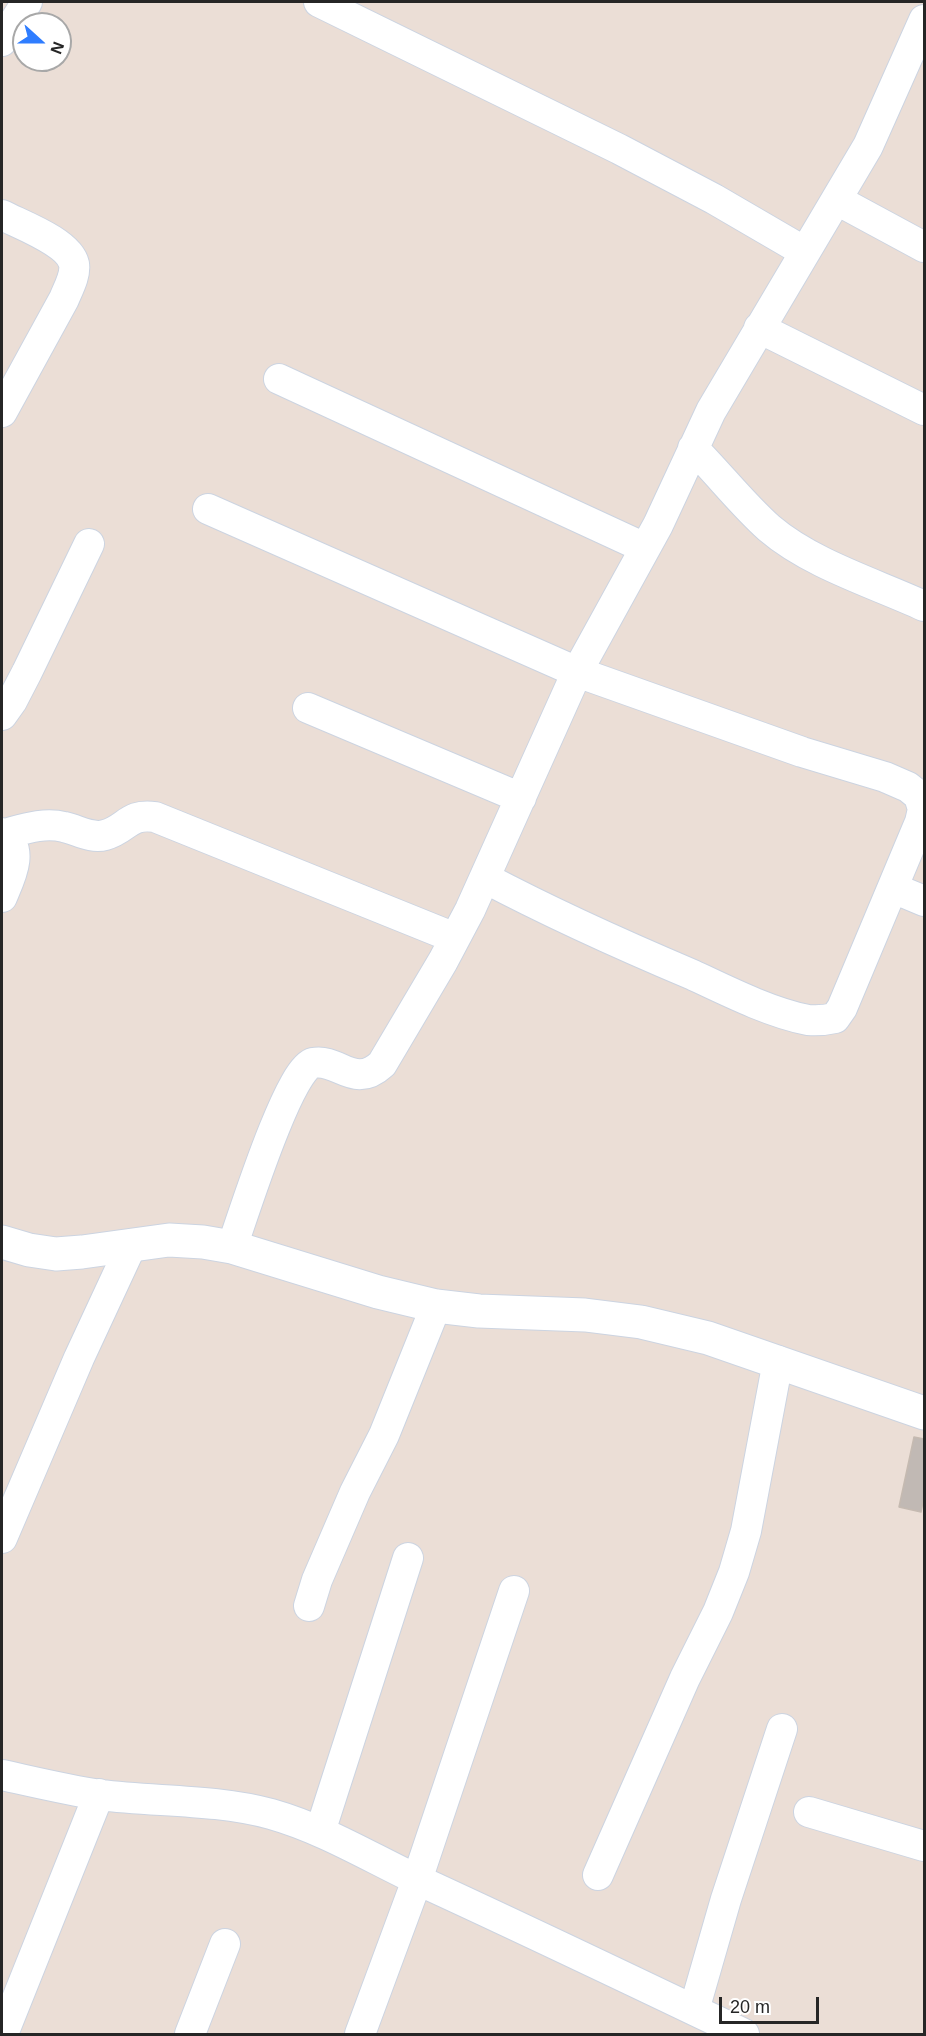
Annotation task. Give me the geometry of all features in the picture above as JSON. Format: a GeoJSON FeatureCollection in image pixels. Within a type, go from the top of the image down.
{"type":"FeatureCollection","features":[{"type":"Feature","properties":{"kind":"street"},"geometry":{"type":"LineString","coordinates":[[2,41],[27,2]]}},
{"type":"Feature","properties":{"kind":"street"},"geometry":{"type":"LineString","coordinates":[[319,2],[619,149],[714,199],[805,252]]}},
{"type":"Feature","properties":{"kind":"street"},"geometry":{"type":"LineString","coordinates":[[232,1247],[280,1115],[303,1069],[312,1063],[324,1064],[358,1074],[373,1073],[382,1064],[455,938],[485,878],[577,672],[645,548],[711,411],[868,146],[924,20]]}},
{"type":"Feature","properties":{"kind":"street"},"geometry":{"type":"LineString","coordinates":[[837,200],[924,247]]}},
{"type":"Feature","properties":{"kind":"street"},"geometry":{"type":"LineString","coordinates":[[2,215],[68,251],[74,265],[71,283],[64,299],[4,403]]}},
{"type":"Feature","properties":{"kind":"street"},"geometry":{"type":"LineString","coordinates":[[759,328],[924,410]]}},
{"type":"Feature","properties":{"kind":"street"},"geometry":{"type":"LineString","coordinates":[[279,379],[645,548]]}},
{"type":"Feature","properties":{"kind":"street"},"geometry":{"type":"LineString","coordinates":[[693,448],[770,529],[826,563],[924,606]]}},
{"type":"Feature","properties":{"kind":"street"},"geometry":{"type":"LineString","coordinates":[[208,509],[577,672],[792,748],[885,777],[908,787],[919,796],[922,809],[920,822],[842,1008],[835,1018],[823,1021],[782,1012],[733,993],[585,928],[485,878]]}},
{"type":"Feature","properties":{"kind":"street"},"geometry":{"type":"LineString","coordinates":[[2,715],[27,672],[89,544]]}},
{"type":"Feature","properties":{"kind":"street"},"geometry":{"type":"LineString","coordinates":[[308,708],[521,798]]}},
{"type":"Feature","properties":{"kind":"street"},"geometry":{"type":"LineString","coordinates":[[2,897],[15,859],[14,846],[3,833],[33,826],[47,826],[64,827],[89,835],[103,836],[143,815],[155,817],[455,938]]}},
{"type":"Feature","properties":{"kind":"street"},"geometry":{"type":"LineString","coordinates":[[893,888],[924,902]]}},
{"type":"Feature","properties":{"kind":"street"},"geometry":{"type":"LineString","coordinates":[[2,1242],[29,1250],[56,1254],[170,1240],[203,1242],[232,1247],[378,1292],[436,1306],[479,1311],[585,1315],[641,1322],[708,1338],[924,1413]]}},
{"type":"Feature","properties":{"kind":"street"},"geometry":{"type":"LineString","coordinates":[[2,1538],[79,1358],[132,1244]]}},
{"type":"Feature","properties":{"kind":"street"},"geometry":{"type":"LineString","coordinates":[[309,1606],[317,1580],[355,1492],[384,1435],[436,1306]]}},
{"type":"Feature","properties":{"kind":"street"},"geometry":{"type":"LineString","coordinates":[[598,1875],[734,1572],[746,1531],[778,1361]]}},
{"type":"Feature","properties":{"kind":"street"},"geometry":{"type":"LineString","coordinates":[[320,1832],[408,1558]]}},
{"type":"Feature","properties":{"kind":"street"},"geometry":{"type":"LineString","coordinates":[[360,2034],[417,1880],[514,1591]]}},
{"type":"Feature","properties":{"kind":"street"},"geometry":{"type":"LineString","coordinates":[[694,2010],[726,1899],[782,1729]]}},
{"type":"Feature","properties":{"kind":"street"},"geometry":{"type":"LineString","coordinates":[[2,1775],[99,1794],[220,1804],[272,1815],[320,1832],[744,2034]]}},
{"type":"Feature","properties":{"kind":"street"},"geometry":{"type":"LineString","coordinates":[[3,2034],[99,1794]]}},
{"type":"Feature","properties":{"kind":"street"},"geometry":{"type":"LineString","coordinates":[[809,1812],[924,1846]]}},
{"type":"Feature","properties":{"kind":"street"},"geometry":{"type":"LineString","coordinates":[[190,2034],[225,1944]]}},
{"type":"Feature","properties":{"kind":"building"},"geometry":{"type":"Polygon","coordinates":[[[914,1437],[924,1439],[924,1497],[921,1512],[899,1507],[914,1437]]]}}]}
